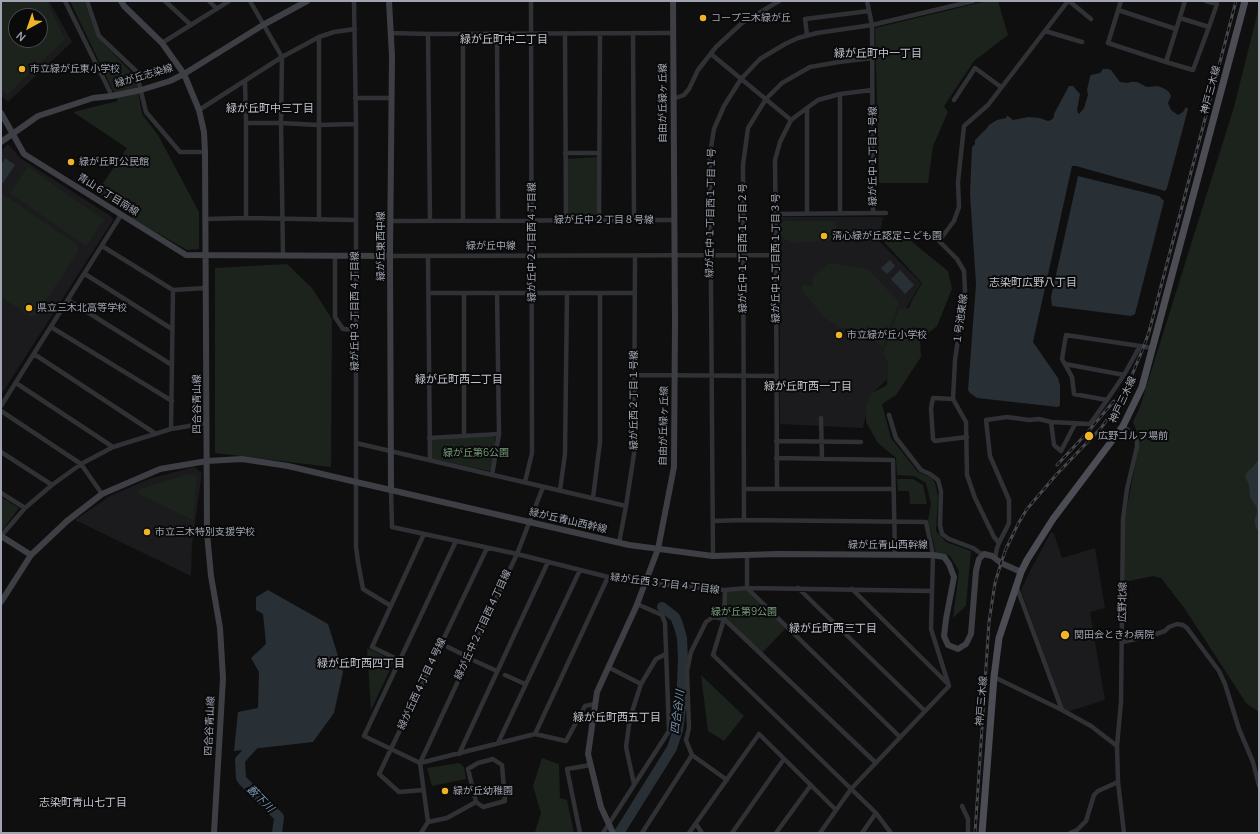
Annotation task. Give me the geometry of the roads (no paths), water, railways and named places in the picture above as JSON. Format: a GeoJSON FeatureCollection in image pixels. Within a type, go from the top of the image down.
{"type":"FeatureCollection","features":[{"type":"Feature","properties":{"kind":"main road","name":"神戸三木線"},"geometry":{"type":"LineString","coordinates":[[982,833],[994,677],[999,638],[1021,572],[1053,519],[1123,426],[1142,388],[1245,1]]}},
{"type":"Feature","properties":{"kind":"street"},"geometry":{"type":"LineString","coordinates":[[65,1],[112,96]]}},
{"type":"Feature","properties":{"kind":"street"},"geometry":{"type":"LineString","coordinates":[[87,1],[100,36],[136,71],[146,112],[180,152],[206,152]]}},
{"type":"Feature","properties":{"kind":"street","name":"四合谷青山線"},"geometry":{"type":"LineString","coordinates":[[120,1],[162,43],[184,74],[199,110],[204,132],[206,152],[207,533],[220,628],[223,678],[214,833]]}},
{"type":"Feature","properties":{"kind":"street"},"geometry":{"type":"LineString","coordinates":[[165,1],[191,25]]}},
{"type":"Feature","properties":{"kind":"street"},"geometry":{"type":"LineString","coordinates":[[209,1],[217,9]]}},
{"type":"Feature","properties":{"kind":"street"},"geometry":{"type":"LineString","coordinates":[[162,43],[230,1]]}},
{"type":"Feature","properties":{"kind":"street"},"geometry":{"type":"LineString","coordinates":[[250,1],[282,57],[281,123],[283,256]]}},
{"type":"Feature","properties":{"kind":"street","name":"緑が丘志染線"},"geometry":{"type":"LineString","coordinates":[[1,142],[38,116],[93,98],[141,90],[184,74],[264,25],[307,1]]}},
{"type":"Feature","properties":{"kind":"street","name":"緑が丘中３丁目西４丁目線"},"geometry":{"type":"LineString","coordinates":[[354,1],[356,98],[356,547],[363,589],[391,606]]}},
{"type":"Feature","properties":{"kind":"street","name":"緑が丘東西中線"},"geometry":{"type":"LineString","coordinates":[[389,1],[392,56],[390,256],[392,490]]}},
{"type":"Feature","properties":{"kind":"street","name":"緑が丘中２丁目西４丁目線"},"geometry":{"type":"LineString","coordinates":[[525,482],[532,454],[531,1]]}},
{"type":"Feature","properties":{"kind":"street","name":"自由が丘緑ヶ丘線"},"geometry":{"type":"LineString","coordinates":[[611,828],[601,807],[588,754],[597,692],[637,604],[658,549],[674,467],[673,1]]}},
{"type":"Feature","properties":{"kind":"street"},"geometry":{"type":"LineString","coordinates":[[673,99],[684,94],[698,70],[716,47],[742,23],[779,1]]}},
{"type":"Feature","properties":{"kind":"street","name":"緑が丘中１丁目１号線"},"geometry":{"type":"LineString","coordinates":[[776,214],[873,213],[872,26],[867,1]]}},
{"type":"Feature","properties":{"kind":"street","name":"緑が丘中１丁目西１丁目１号"},"geometry":{"type":"LineString","coordinates":[[713,556],[710,154],[714,129],[724,106],[741,79],[760,59],[785,44],[807,35],[872,26],[973,1]]}},
{"type":"Feature","properties":{"kind":"street"},"geometry":{"type":"LineString","coordinates":[[1069,1],[1091,19]]}},
{"type":"Feature","properties":{"kind":"street","name":"１号池東線"},"geometry":{"type":"LineString","coordinates":[[952,399],[955,360],[965,291],[964,271],[957,259],[939,241],[954,221],[959,207],[958,182],[964,126],[988,105],[1069,1]]}},
{"type":"Feature","properties":{"kind":"street"},"geometry":{"type":"LineString","coordinates":[[1121,1],[1108,43],[1193,70],[1217,4],[1206,1]]}},
{"type":"Feature","properties":{"kind":"street"},"geometry":{"type":"LineString","coordinates":[[1166,62],[1185,1]]}},
{"type":"Feature","properties":{"kind":"street"},"geometry":{"type":"LineString","coordinates":[[1118,10],[1176,29]]}},
{"type":"Feature","properties":{"kind":"street"},"geometry":{"type":"LineString","coordinates":[[807,35],[805,19],[869,11]]}},
{"type":"Feature","properties":{"kind":"street"},"geometry":{"type":"LineString","coordinates":[[1180,18],[1209,27]]}},
{"type":"Feature","properties":{"kind":"street"},"geometry":{"type":"LineString","coordinates":[[199,110],[282,57],[318,37],[334,32],[355,29]]}},
{"type":"Feature","properties":{"kind":"street"},"geometry":{"type":"LineString","coordinates":[[1045,31],[1082,42]]}},
{"type":"Feature","properties":{"kind":"street"},"geometry":{"type":"LineString","coordinates":[[565,33],[566,220]]}},
{"type":"Feature","properties":{"kind":"street"},"geometry":{"type":"LineString","coordinates":[[599,220],[600,33]]}},
{"type":"Feature","properties":{"kind":"street"},"geometry":{"type":"LineString","coordinates":[[633,33],[634,220]]}},
{"type":"Feature","properties":{"kind":"street"},"geometry":{"type":"LineString","coordinates":[[390,34],[673,33]]}},
{"type":"Feature","properties":{"kind":"street"},"geometry":{"type":"LineString","coordinates":[[428,34],[430,220]]}},
{"type":"Feature","properties":{"kind":"street"},"geometry":{"type":"LineString","coordinates":[[462,34],[463,220]]}},
{"type":"Feature","properties":{"kind":"street"},"geometry":{"type":"LineString","coordinates":[[497,34],[498,220]]}},
{"type":"Feature","properties":{"kind":"street"},"geometry":{"type":"LineString","coordinates":[[318,37],[319,220]]}},
{"type":"Feature","properties":{"kind":"street"},"geometry":{"type":"LineString","coordinates":[[711,54],[791,120]]}},
{"type":"Feature","properties":{"kind":"street","name":"緑が丘中１丁目西１丁目２号"},"geometry":{"type":"LineString","coordinates":[[744,520],[743,165],[748,128],[766,99],[782,83],[810,67],[872,58]]}},
{"type":"Feature","properties":{"kind":"street"},"geometry":{"type":"LineString","coordinates":[[954,100],[975,68],[1002,87]]}},
{"type":"Feature","properties":{"kind":"street"},"geometry":{"type":"LineString","coordinates":[[245,81],[246,218]]}},
{"type":"Feature","properties":{"kind":"street","name":"緑が丘中１丁目西１丁目３号"},"geometry":{"type":"LineString","coordinates":[[777,488],[775,160],[780,142],[791,120],[818,100],[840,94],[872,90]]}},
{"type":"Feature","properties":{"kind":"street"},"geometry":{"type":"LineString","coordinates":[[840,94],[840,213]]}},
{"type":"Feature","properties":{"kind":"street"},"geometry":{"type":"LineString","coordinates":[[356,98],[391,98]]}},
{"type":"Feature","properties":{"kind":"street"},"geometry":{"type":"LineString","coordinates":[[807,108],[807,213]]}},
{"type":"Feature","properties":{"kind":"street","name":"青山６丁目南線"},"geometry":{"type":"LineString","coordinates":[[1,114],[24,154],[186,255],[206,256]]}},
{"type":"Feature","properties":{"kind":"street"},"geometry":{"type":"LineString","coordinates":[[246,123],[318,125],[356,124]]}},
{"type":"Feature","properties":{"kind":"street"},"geometry":{"type":"LineString","coordinates":[[565,153],[599,153]]}},
{"type":"Feature","properties":{"kind":"street"},"geometry":{"type":"LineString","coordinates":[[873,213],[886,213]]}},
{"type":"Feature","properties":{"kind":"street"},"geometry":{"type":"LineString","coordinates":[[1,406],[121,215]]}},
{"type":"Feature","properties":{"kind":"street"},"geometry":{"type":"LineString","coordinates":[[206,219],[246,218],[282,220],[356,220]]}},
{"type":"Feature","properties":{"kind":"street","name":"緑が丘中２丁目８号線"},"geometry":{"type":"LineString","coordinates":[[391,220],[674,220]]}},
{"type":"Feature","properties":{"kind":"street"},"geometry":{"type":"LineString","coordinates":[[102,246],[173,290],[206,288]]}},
{"type":"Feature","properties":{"kind":"street","name":"緑が丘中線"},"geometry":{"type":"LineString","coordinates":[[206,256],[776,255]]}},
{"type":"Feature","properties":{"kind":"street"},"geometry":{"type":"LineString","coordinates":[[335,256],[335,317],[343,329],[355,330]]}},
{"type":"Feature","properties":{"kind":"street"},"geometry":{"type":"LineString","coordinates":[[428,256],[430,460]]}},
{"type":"Feature","properties":{"kind":"street","name":"緑が丘西２丁目１号線"},"geometry":{"type":"LineString","coordinates":[[619,543],[634,454],[635,256]]}},
{"type":"Feature","properties":{"kind":"street"},"geometry":{"type":"LineString","coordinates":[[85,274],[172,329]]}},
{"type":"Feature","properties":{"kind":"street"},"geometry":{"type":"LineString","coordinates":[[171,429],[173,290]]}},
{"type":"Feature","properties":{"kind":"street"},"geometry":{"type":"LineString","coordinates":[[429,293],[635,293]]}},
{"type":"Feature","properties":{"kind":"street"},"geometry":{"type":"LineString","coordinates":[[464,293],[464,436]]}},
{"type":"Feature","properties":{"kind":"street"},"geometry":{"type":"LineString","coordinates":[[492,475],[499,434],[497,293]]}},
{"type":"Feature","properties":{"kind":"street"},"geometry":{"type":"LineString","coordinates":[[560,490],[566,454],[567,293]]}},
{"type":"Feature","properties":{"kind":"street"},"geometry":{"type":"LineString","coordinates":[[593,498],[600,442],[600,293]]}},
{"type":"Feature","properties":{"kind":"street"},"geometry":{"type":"LineString","coordinates":[[68,300],[172,365]]}},
{"type":"Feature","properties":{"kind":"street"},"geometry":{"type":"LineString","coordinates":[[51,327],[172,401]]}},
{"type":"Feature","properties":{"kind":"street"},"geometry":{"type":"LineString","coordinates":[[1107,400],[1074,394],[1072,377],[1062,359],[1066,335],[1152,348]]}},
{"type":"Feature","properties":{"kind":"street"},"geometry":{"type":"LineString","coordinates":[[995,558],[999,543],[1009,523],[1009,500],[990,456],[986,420],[1007,417],[1029,420],[1039,419],[1050,422],[1090,424],[1124,374],[1140,346]]}},
{"type":"Feature","properties":{"kind":"street"},"geometry":{"type":"LineString","coordinates":[[34,354],[156,434]]}},
{"type":"Feature","properties":{"kind":"street"},"geometry":{"type":"LineString","coordinates":[[1065,364],[1124,374]]}},
{"type":"Feature","properties":{"kind":"street"},"geometry":{"type":"LineString","coordinates":[[635,375],[776,376]]}},
{"type":"Feature","properties":{"kind":"street"},"geometry":{"type":"LineString","coordinates":[[16,383],[113,447]]}},
{"type":"Feature","properties":{"kind":"street"},"geometry":{"type":"LineString","coordinates":[[967,437],[935,441],[933,439],[931,408],[933,398],[952,399],[966,422],[967,437],[967,475],[975,498],[994,537],[999,543]]}},
{"type":"Feature","properties":{"kind":"street"},"geometry":{"type":"LineString","coordinates":[[1,411],[81,464],[102,494]]}},
{"type":"Feature","properties":{"kind":"street"},"geometry":{"type":"LineString","coordinates":[[889,415],[896,438],[922,470],[938,480],[940,491],[940,525],[942,534],[949,539],[973,548],[983,556],[984,554],[995,558],[1001,563],[1021,572]]}},
{"type":"Feature","properties":{"kind":"street"},"geometry":{"type":"LineString","coordinates":[[821,418],[822,459]]}},
{"type":"Feature","properties":{"kind":"street"},"geometry":{"type":"LineString","coordinates":[[1050,422],[1054,445],[1061,451],[1075,424]]}},
{"type":"Feature","properties":{"kind":"street"},"geometry":{"type":"LineString","coordinates":[[31,555],[1,536],[25,508],[52,485],[81,464],[113,447],[171,429],[207,423]]}},
{"type":"Feature","properties":{"kind":"street","name":"広野北線"},"geometry":{"type":"LineString","coordinates":[[1123,426],[1132,432],[1137,440],[1137,447],[1127,489],[1123,519],[1121,702],[1117,746],[1118,782],[1124,833]]}},
{"type":"Feature","properties":{"kind":"street"},"geometry":{"type":"LineString","coordinates":[[430,438],[499,434]]}},
{"type":"Feature","properties":{"kind":"street"},"geometry":{"type":"LineString","coordinates":[[776,441],[861,442]]}},
{"type":"Feature","properties":{"kind":"street"},"geometry":{"type":"LineString","coordinates":[[356,443],[626,506]]}},
{"type":"Feature","properties":{"kind":"street"},"geometry":{"type":"LineString","coordinates":[[1,452],[52,485]]}},
{"type":"Feature","properties":{"kind":"street"},"geometry":{"type":"LineString","coordinates":[[776,458],[893,460],[895,555]]}},
{"type":"Feature","properties":{"kind":"street","name":"緑が丘青山西幹線"},"geometry":{"type":"LineString","coordinates":[[1,602],[31,555],[67,521],[102,494],[160,469],[207,461],[242,459],[288,466],[619,543],[658,549],[713,556],[933,555],[944,557],[954,576],[944,636],[948,645],[958,649],[966,644],[971,634],[976,571],[979,559],[983,556]]}},
{"type":"Feature","properties":{"kind":"street","name":"緑が丘中２丁目西４丁目線"},"geometry":{"type":"LineString","coordinates":[[420,763],[517,554],[543,486]]}},
{"type":"Feature","properties":{"kind":"street"},"geometry":{"type":"LineString","coordinates":[[744,489],[894,489]]}},
{"type":"Feature","properties":{"kind":"street","name":"緑が丘西３丁目４丁目線"},"geometry":{"type":"LineString","coordinates":[[392,490],[392,526],[517,554],[608,577],[645,583],[725,590],[747,588],[798,588],[932,591]]}},
{"type":"Feature","properties":{"kind":"street"},"geometry":{"type":"LineString","coordinates":[[1,493],[25,508]]}},
{"type":"Feature","properties":{"kind":"street"},"geometry":{"type":"LineString","coordinates":[[713,521],[926,522],[933,555],[931,629],[949,686]]}},
{"type":"Feature","properties":{"kind":"street"},"geometry":{"type":"LineString","coordinates":[[399,660],[372,647],[424,534]]}},
{"type":"Feature","properties":{"kind":"street"},"geometry":{"type":"LineString","coordinates":[[456,541],[364,736],[420,763],[535,734],[566,742],[585,706],[595,704]]}},
{"type":"Feature","properties":{"kind":"street","name":"緑が丘西４丁目４号線"},"geometry":{"type":"LineString","coordinates":[[423,790],[399,792],[380,774],[487,548]]}},
{"type":"Feature","properties":{"kind":"street"},"geometry":{"type":"LineString","coordinates":[[747,555],[747,588],[900,737]]}},
{"type":"Feature","properties":{"kind":"street"},"geometry":{"type":"LineString","coordinates":[[459,754],[548,562]]}},
{"type":"Feature","properties":{"kind":"street"},"geometry":{"type":"LineString","coordinates":[[498,743],[580,570]]}},
{"type":"Feature","properties":{"kind":"street"},"geometry":{"type":"LineString","coordinates":[[535,734],[608,577]]}},
{"type":"Feature","properties":{"kind":"street"},"geometry":{"type":"LineString","coordinates":[[1016,586],[1062,710]]}},
{"type":"Feature","properties":{"kind":"street"},"geometry":{"type":"LineString","coordinates":[[798,588],[925,711]]}},
{"type":"Feature","properties":{"kind":"street"},"geometry":{"type":"LineString","coordinates":[[852,589],[949,686]]}},
{"type":"Feature","properties":{"kind":"street"},"geometry":{"type":"LineString","coordinates":[[725,590],[724,619],[713,655],[876,813],[891,833]]}},
{"type":"Feature","properties":{"kind":"street"},"geometry":{"type":"LineString","coordinates":[[603,833],[611,828],[634,784],[669,731],[665,623],[662,615],[637,604]]}},
{"type":"Feature","properties":{"kind":"street"},"geometry":{"type":"LineString","coordinates":[[727,780],[692,755],[686,740],[689,728],[687,671],[691,652],[706,622],[713,617],[724,619],[876,763]]}},
{"type":"Feature","properties":{"kind":"street"},"geometry":{"type":"LineString","coordinates":[[1122,642],[1150,636],[1165,631],[1169,627],[1177,624],[1183,625],[1187,628],[1219,671],[1225,684],[1239,729],[1253,762],[1259,786]]}},
{"type":"Feature","properties":{"kind":"street"},"geometry":{"type":"LineString","coordinates":[[448,647],[468,657]]}},
{"type":"Feature","properties":{"kind":"street"},"geometry":{"type":"LineString","coordinates":[[634,784],[626,747],[630,718],[641,684],[656,659],[666,654]]}},
{"type":"Feature","properties":{"kind":"street"},"geometry":{"type":"LineString","coordinates":[[475,661],[497,671]]}},
{"type":"Feature","properties":{"kind":"street"},"geometry":{"type":"LineString","coordinates":[[608,667],[641,684]]}},
{"type":"Feature","properties":{"kind":"street"},"geometry":{"type":"LineString","coordinates":[[505,675],[525,684]]}},
{"type":"Feature","properties":{"kind":"street"},"geometry":{"type":"LineString","coordinates":[[994,677],[1062,710],[1091,726],[1117,746]]}},
{"type":"Feature","properties":{"kind":"street"},"geometry":{"type":"LineString","coordinates":[[820,833],[851,789],[949,686]]}},
{"type":"Feature","properties":{"kind":"street"},"geometry":{"type":"LineString","coordinates":[[689,833],[758,734],[836,810]]}},
{"type":"Feature","properties":{"kind":"street"},"geometry":{"type":"LineString","coordinates":[[642,833],[692,755]]}},
{"type":"Feature","properties":{"kind":"street"},"geometry":{"type":"LineString","coordinates":[[493,758],[502,765],[505,802],[483,807],[476,802],[468,769],[478,763],[493,758]]}},
{"type":"Feature","properties":{"kind":"street"},"geometry":{"type":"LineString","coordinates":[[732,833],[784,759]]}},
{"type":"Feature","properties":{"kind":"street"},"geometry":{"type":"LineString","coordinates":[[420,763],[428,822],[421,833]]}},
{"type":"Feature","properties":{"kind":"street"},"geometry":{"type":"LineString","coordinates":[[580,833],[567,769],[591,765]]}},
{"type":"Feature","properties":{"kind":"street"},"geometry":{"type":"LineString","coordinates":[[1070,833],[1078,830],[1086,821],[1094,795],[1098,791],[1118,782]]}},
{"type":"Feature","properties":{"kind":"street"},"geometry":{"type":"LineString","coordinates":[[776,833],[811,785]]}},
{"type":"Feature","properties":{"kind":"street"},"geometry":{"type":"LineString","coordinates":[[428,822],[447,818],[476,802]]}},
{"type":"Feature","properties":{"kind":"street"},"geometry":{"type":"LineString","coordinates":[[962,806],[968,819],[968,833]]}},
{"type":"Feature","properties":{"kind":"street"},"geometry":{"type":"LineString","coordinates":[[862,833],[876,813]]}},
{"type":"Feature","properties":{"kind":"street"},"geometry":{"type":"LineString","coordinates":[[696,824],[702,833]]}},
{"type":"Feature","properties":{"kind":"waterway","name":"四合谷川"},"geometry":{"type":"LineString","coordinates":[[619,833],[672,748],[678,730],[681,708],[683,659],[682,638],[675,617],[662,607]]}},
{"type":"Feature","properties":{"kind":"waterway","name":"藪下川"},"geometry":{"type":"LineString","coordinates":[[259,739],[240,760],[241,778],[279,817],[277,833]]}},
{"type":"Feature","properties":{"kind":"railway"},"geometry":{"type":"LineString","coordinates":[[1005,551],[1027,509],[1056,475],[1101,428],[1125,392],[1149,332],[1236,1]]}},
{"type":"Feature","properties":{"kind":"railway"},"geometry":{"type":"LineString","coordinates":[[1057,465],[1114,401]]}},
{"type":"Feature","properties":{"kind":"railway"},"geometry":{"type":"LineString","coordinates":[[975,833],[989,622],[995,583],[1007,546]]}},
{"type":"Feature","properties":{"kind":"place","name":"コープ三木緑が丘"},"geometry":{"type":"Point","coordinates":[703,18]}},
{"type":"Feature","properties":{"kind":"place","name":"市立緑が丘東小学校"},"geometry":{"type":"Point","coordinates":[22,69]}},
{"type":"Feature","properties":{"kind":"place","name":"緑が丘町公民館"},"geometry":{"type":"Point","coordinates":[71,162]}},
{"type":"Feature","properties":{"kind":"place","name":"清心緑が丘認定こども園"},"geometry":{"type":"Point","coordinates":[824,236]}},
{"type":"Feature","properties":{"kind":"place","name":"県立三木北高等学校"},"geometry":{"type":"Point","coordinates":[29,308]}},
{"type":"Feature","properties":{"kind":"place","name":"市立緑が丘小学校"},"geometry":{"type":"Point","coordinates":[839,335]}},
{"type":"Feature","properties":{"kind":"place","name":"広野ゴルフ場前"},"geometry":{"type":"Point","coordinates":[1089,436]}},
{"type":"Feature","properties":{"kind":"place","name":"市立三木特別支援学校"},"geometry":{"type":"Point","coordinates":[147,532]}},
{"type":"Feature","properties":{"kind":"place","name":"関田会ときわ病院"},"geometry":{"type":"Point","coordinates":[1065,635]}},
{"type":"Feature","properties":{"kind":"place","name":"緑が丘幼稚園"},"geometry":{"type":"Point","coordinates":[445,791]}},
{"type":"Feature","properties":{"kind":"district","name":"緑が丘町中二丁目"},"geometry":{"type":"Point","coordinates":[504,40]}},
{"type":"Feature","properties":{"kind":"district","name":"緑が丘町中一丁目"},"geometry":{"type":"Point","coordinates":[878,54]}},
{"type":"Feature","properties":{"kind":"district","name":"緑が丘町中三丁目"},"geometry":{"type":"Point","coordinates":[270,109]}},
{"type":"Feature","properties":{"kind":"district","name":"志染町広野八丁目"},"geometry":{"type":"Point","coordinates":[1033,283]}},
{"type":"Feature","properties":{"kind":"district","name":"緑が丘町西二丁目"},"geometry":{"type":"Point","coordinates":[459,380]}},
{"type":"Feature","properties":{"kind":"district","name":"緑が丘町西一丁目"},"geometry":{"type":"Point","coordinates":[808,387]}},
{"type":"Feature","properties":{"kind":"district","name":"緑が丘町西三丁目"},"geometry":{"type":"Point","coordinates":[833,629]}},
{"type":"Feature","properties":{"kind":"district","name":"緑が丘町西四丁目"},"geometry":{"type":"Point","coordinates":[361,664]}},
{"type":"Feature","properties":{"kind":"district","name":"緑が丘町西五丁目"},"geometry":{"type":"Point","coordinates":[617,718]}},
{"type":"Feature","properties":{"kind":"district","name":"志染町青山七丁目"},"geometry":{"type":"Point","coordinates":[83,803]}},
{"type":"Feature","properties":{"kind":"park label","name":"緑が丘第6公園"},"geometry":{"type":"Point","coordinates":[476,453]}},
{"type":"Feature","properties":{"kind":"park label","name":"緑が丘第9公園"},"geometry":{"type":"Point","coordinates":[744,612]}}]}
